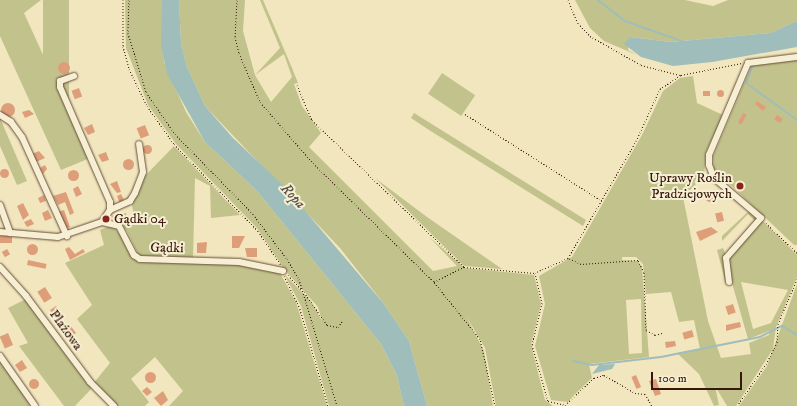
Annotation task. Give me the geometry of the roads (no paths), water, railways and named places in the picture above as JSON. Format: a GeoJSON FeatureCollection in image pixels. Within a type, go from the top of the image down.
{"type":"FeatureCollection","features":[{"type":"Feature","properties":{"kind":"street"},"geometry":{"type":"LineString","coordinates":[[729,282],[726,258],[761,218],[714,178],[709,165],[748,63],[797,57]]}},
{"type":"Feature","properties":{"kind":"street"},"geometry":{"type":"LineString","coordinates":[[74,76],[60,81],[60,87],[110,202],[110,210]]}},
{"type":"Feature","properties":{"kind":"street"},"geometry":{"type":"LineString","coordinates":[[0,115],[11,122],[22,136],[67,236]]}},
{"type":"Feature","properties":{"kind":"street"},"geometry":{"type":"LineString","coordinates":[[0,232],[67,236],[102,222],[110,210],[130,201],[134,193],[143,172],[139,144]]}},
{"type":"Feature","properties":{"kind":"street"},"geometry":{"type":"LineString","coordinates":[[0,205],[10,233]]}},
{"type":"Feature","properties":{"kind":"street","name":"Gądki"},"geometry":{"type":"LineString","coordinates":[[102,222],[120,226],[134,255],[140,259],[239,262],[283,271]]}},
{"type":"Feature","properties":{"kind":"street","name":"Plażowa"},"geometry":{"type":"LineString","coordinates":[[0,267],[26,296],[90,382],[114,406]]}},
{"type":"Feature","properties":{"kind":"street"},"geometry":{"type":"LineString","coordinates":[[0,356],[35,406]]}},
{"type":"Feature","properties":{"kind":"water"},"geometry":{"type":"Polygon","coordinates":[[[162,0],[179,0],[181,43],[187,67],[205,106],[233,138],[284,186],[384,304],[409,341],[427,406],[404,406],[397,376],[381,344],[258,192],[205,142],[167,74],[161,45],[162,0]]]}},
{"type":"Feature","properties":{"kind":"water"},"geometry":{"type":"Polygon","coordinates":[[[797,21],[797,47],[712,62],[673,66],[641,57],[624,44],[630,37],[671,42],[770,33],[797,21]]]}},
{"type":"Feature","properties":{"kind":"water"},"geometry":{"type":"Polygon","coordinates":[[[615,364],[612,369],[592,374],[599,365],[615,364]]]}},
{"type":"Feature","properties":{"kind":"waterway"},"geometry":{"type":"LineString","coordinates":[[598,0],[625,21],[684,42]]}},
{"type":"Feature","properties":{"kind":"waterway"},"geometry":{"type":"LineString","coordinates":[[753,65],[746,83],[797,120]]}},
{"type":"Feature","properties":{"kind":"waterway"},"geometry":{"type":"LineString","coordinates":[[573,361],[592,365],[661,357],[760,337],[782,326],[797,335]]}},
{"type":"Feature","properties":{"kind":"place","name":"Uprawy Roślin Pradziejowych"},"geometry":{"type":"Point","coordinates":[740,186]}},
{"type":"Feature","properties":{"kind":"place","name":"Gądki 04"},"geometry":{"type":"Point","coordinates":[106,219]}},
{"type":"Feature","properties":{"kind":"water label","name":"Ropa"},"geometry":{"type":"Point","coordinates":[293,196]}}]}
